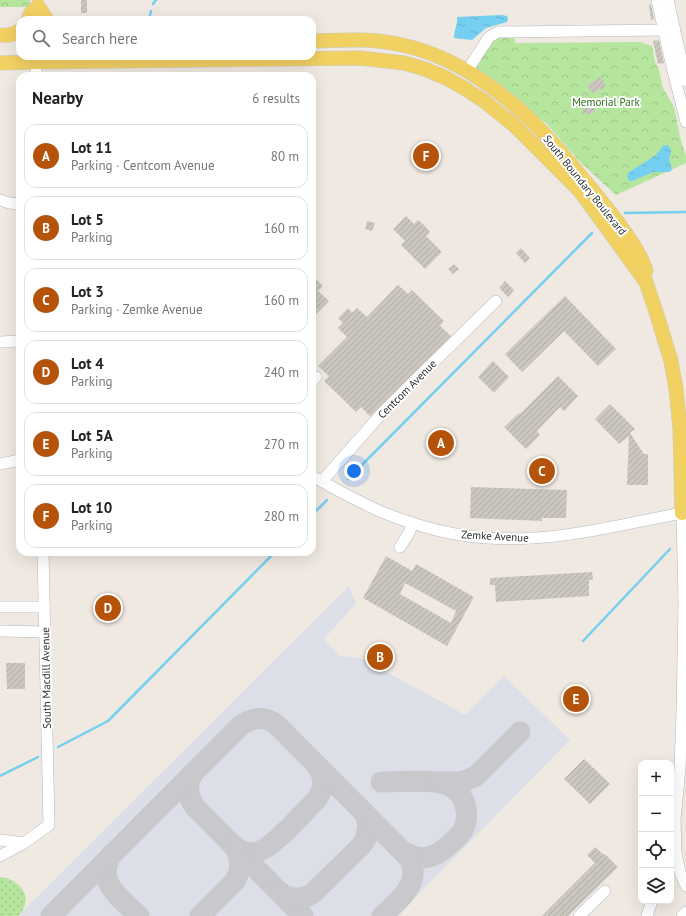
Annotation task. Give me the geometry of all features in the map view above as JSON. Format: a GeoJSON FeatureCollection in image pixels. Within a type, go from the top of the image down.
{"type":"FeatureCollection","features":[{"type":"Feature","properties":{"kind":"main road"},"geometry":{"type":"LineString","coordinates":[[30,16],[31,13],[38,9]]}},
{"type":"Feature","properties":{"kind":"main road"},"geometry":{"type":"LineString","coordinates":[[0,35],[6,36],[16,33]]}},
{"type":"Feature","properties":{"kind":"main road","name":"South Boundary Boulevard"},"geometry":{"type":"LineString","coordinates":[[316,41],[353,40],[403,45],[441,58],[467,71],[504,96],[550,139],[603,203],[634,246],[646,270],[646,282]]}},
{"type":"Feature","properties":{"kind":"main road"},"geometry":{"type":"LineString","coordinates":[[0,43],[16,43]]}},
{"type":"Feature","properties":{"kind":"main road","name":"South Boundary Boulevard"},"geometry":{"type":"LineString","coordinates":[[316,58],[380,60],[404,63],[446,78],[464,88],[514,125],[580,191],[646,282],[658,318],[671,361],[684,446],[684,512]]}},
{"type":"Feature","properties":{"kind":"main road","name":"South Boundary Boulevard"},"geometry":{"type":"LineString","coordinates":[[0,63],[27,60]]}},
{"type":"Feature","properties":{"kind":"street"},"geometry":{"type":"LineString","coordinates":[[657,0],[669,28],[686,81]]}},
{"type":"Feature","properties":{"kind":"street"},"geometry":{"type":"LineString","coordinates":[[668,0],[669,28],[686,122]]}},
{"type":"Feature","properties":{"kind":"street"},"geometry":{"type":"LineString","coordinates":[[467,71],[489,37],[498,32],[669,28]]}},
{"type":"Feature","properties":{"kind":"street"},"geometry":{"type":"LineString","coordinates":[[36,60],[36,72]]}},
{"type":"Feature","properties":{"kind":"street"},"geometry":{"type":"LineString","coordinates":[[0,200],[9,204],[16,204]]}},
{"type":"Feature","properties":{"kind":"street","name":"Centcom Avenue"},"geometry":{"type":"LineString","coordinates":[[317,478],[496,301]]}},
{"type":"Feature","properties":{"kind":"street"},"geometry":{"type":"LineString","coordinates":[[0,342],[16,341]]}},
{"type":"Feature","properties":{"kind":"street"},"geometry":{"type":"LineString","coordinates":[[0,464],[16,461]]}},
{"type":"Feature","properties":{"kind":"street","name":"Zemke Avenue"},"geometry":{"type":"LineString","coordinates":[[317,478],[362,503],[413,523],[458,534],[519,539],[549,538],[684,512]]}},
{"type":"Feature","properties":{"kind":"street","name":"South Boundary Boulevard"},"geometry":{"type":"LineString","coordinates":[[684,512],[684,603],[680,768],[675,820],[676,853],[680,872],[686,886]]}},
{"type":"Feature","properties":{"kind":"street"},"geometry":{"type":"LineString","coordinates":[[400,547],[409,534],[413,523]]}},
{"type":"Feature","properties":{"kind":"street","name":"South Macdill Avenue"},"geometry":{"type":"LineString","coordinates":[[24,843],[49,825],[43,556]]}},
{"type":"Feature","properties":{"kind":"street"},"geometry":{"type":"LineString","coordinates":[[0,607],[44,607]]}},
{"type":"Feature","properties":{"kind":"street"},"geometry":{"type":"LineString","coordinates":[[0,631],[45,632]]}},
{"type":"Feature","properties":{"kind":"street"},"geometry":{"type":"LineString","coordinates":[[671,832],[675,820]]}},
{"type":"Feature","properties":{"kind":"street"},"geometry":{"type":"LineString","coordinates":[[0,840],[24,843]]}},
{"type":"Feature","properties":{"kind":"street"},"geometry":{"type":"LineString","coordinates":[[0,856],[24,843]]}},
{"type":"Feature","properties":{"kind":"street"},"geometry":{"type":"LineString","coordinates":[[579,916],[605,891]]}},
{"type":"Feature","properties":{"kind":"street"},"geometry":{"type":"LineString","coordinates":[[648,916],[651,904]]}},
{"type":"Feature","properties":{"kind":"street"},"geometry":{"type":"LineString","coordinates":[[682,916],[686,912]]}},
{"type":"Feature","properties":{"kind":"shaded area"},"geometry":{"type":"Polygon","coordinates":[[[349,586],[356,603],[324,639],[340,656],[363,659],[465,715],[504,676],[570,740],[397,916],[18,916],[349,586]]]}},
{"type":"Feature","properties":{"kind":"green space"},"geometry":{"type":"Polygon","coordinates":[[[0,0],[30,0],[30,7],[0,7],[0,0]]]}},
{"type":"Feature","properties":{"kind":"green space","name":"Memorial Park"},"geometry":{"type":"Polygon","coordinates":[[[514,35],[515,43],[640,42],[652,46],[663,88],[674,107],[681,141],[686,156],[686,163],[616,195],[581,163],[545,122],[536,117],[477,69],[477,63],[496,37],[514,35]]]}},
{"type":"Feature","properties":{"kind":"green space"},"geometry":{"type":"Polygon","coordinates":[[[0,877],[14,882],[23,891],[25,903],[23,910],[18,916],[0,916],[0,877]]]}},
{"type":"Feature","properties":{"kind":"water"},"geometry":{"type":"Polygon","coordinates":[[[507,16],[507,22],[486,28],[472,40],[454,38],[457,17],[507,16]]]}},
{"type":"Feature","properties":{"kind":"water"},"geometry":{"type":"Polygon","coordinates":[[[667,145],[671,151],[669,158],[672,170],[669,172],[654,172],[629,181],[627,176],[628,173],[656,155],[663,146],[667,145]]]}},
{"type":"Feature","properties":{"kind":"building"},"geometry":{"type":"Polygon","coordinates":[[[81,0],[87,0],[87,13],[81,13],[81,0]]]}},
{"type":"Feature","properties":{"kind":"building"},"geometry":{"type":"Polygon","coordinates":[[[651,4],[654,19],[651,20],[649,5],[651,4]]]}},
{"type":"Feature","properties":{"kind":"building"},"geometry":{"type":"Polygon","coordinates":[[[659,40],[664,63],[658,64],[653,41],[659,40]]]}},
{"type":"Feature","properties":{"kind":"building"},"geometry":{"type":"Polygon","coordinates":[[[600,77],[606,86],[593,94],[587,85],[600,77]]]}},
{"type":"Feature","properties":{"kind":"building"},"geometry":{"type":"Polygon","coordinates":[[[591,97],[595,112],[584,115],[581,100],[591,97]]]}},
{"type":"Feature","properties":{"kind":"building"},"geometry":{"type":"Polygon","coordinates":[[[406,216],[414,224],[418,220],[425,226],[430,232],[426,236],[442,252],[425,269],[401,245],[405,241],[393,229],[406,216]]]}},
{"type":"Feature","properties":{"kind":"building"},"geometry":{"type":"Polygon","coordinates":[[[367,221],[375,223],[372,231],[365,229],[367,221]]]}},
{"type":"Feature","properties":{"kind":"building"},"geometry":{"type":"Polygon","coordinates":[[[521,248],[530,258],[525,263],[516,253],[521,248]]]}},
{"type":"Feature","properties":{"kind":"building"},"geometry":{"type":"Polygon","coordinates":[[[454,264],[459,269],[453,274],[448,269],[454,264]]]}},
{"type":"Feature","properties":{"kind":"building"},"geometry":{"type":"Polygon","coordinates":[[[316,279],[323,286],[318,291],[329,301],[316,314],[316,279]]]}},
{"type":"Feature","properties":{"kind":"building"},"geometry":{"type":"Polygon","coordinates":[[[505,281],[514,290],[508,297],[499,288],[505,281]]]}},
{"type":"Feature","properties":{"kind":"building"},"geometry":{"type":"Polygon","coordinates":[[[398,285],[408,294],[412,290],[444,321],[440,326],[451,336],[370,416],[361,407],[356,412],[324,381],[329,376],[318,366],[347,337],[338,328],[343,323],[338,318],[348,308],[352,313],[357,308],[367,317],[398,285]]]}},
{"type":"Feature","properties":{"kind":"building"},"geometry":{"type":"Polygon","coordinates":[[[565,296],[616,349],[598,366],[564,331],[522,372],[505,354],[565,296]]]}},
{"type":"Feature","properties":{"kind":"building"},"geometry":{"type":"Polygon","coordinates":[[[493,361],[509,377],[494,393],[478,377],[493,361]]]}},
{"type":"Feature","properties":{"kind":"building"},"geometry":{"type":"Polygon","coordinates":[[[558,376],[578,396],[564,411],[560,407],[537,431],[540,435],[526,449],[504,427],[519,413],[520,414],[558,376]]]}},
{"type":"Feature","properties":{"kind":"building"},"geometry":{"type":"Polygon","coordinates":[[[610,404],[635,429],[630,433],[644,454],[648,454],[648,485],[627,485],[629,436],[619,444],[595,419],[610,404]]]}},
{"type":"Feature","properties":{"kind":"building"},"geometry":{"type":"Polygon","coordinates":[[[471,487],[567,490],[566,518],[542,518],[542,521],[470,518],[471,487]]]}},
{"type":"Feature","properties":{"kind":"building"},"geometry":{"type":"Polygon","coordinates":[[[386,556],[412,571],[416,564],[474,597],[447,646],[363,598],[386,556]],[[405,583],[400,594],[451,623],[456,611],[405,583]]]}},
{"type":"Feature","properties":{"kind":"building"},"geometry":{"type":"Polygon","coordinates":[[[592,572],[593,579],[589,580],[589,596],[496,602],[495,585],[490,585],[490,578],[592,572]]]}},
{"type":"Feature","properties":{"kind":"building"},"geometry":{"type":"Polygon","coordinates":[[[6,663],[25,663],[25,689],[7,689],[6,663]]]}},
{"type":"Feature","properties":{"kind":"building"},"geometry":{"type":"Polygon","coordinates":[[[584,759],[610,784],[590,804],[564,779],[584,759]]]}},
{"type":"Feature","properties":{"kind":"building"},"geometry":{"type":"Polygon","coordinates":[[[595,847],[604,855],[605,854],[618,867],[568,916],[542,916],[595,863],[587,855],[595,847]]]}},
{"type":"Feature","properties":{"kind":"waterway"},"geometry":{"type":"LineString","coordinates":[[153,4],[156,0]]}},
{"type":"Feature","properties":{"kind":"waterway"},"geometry":{"type":"LineString","coordinates":[[150,16],[151,11]]}},
{"type":"Feature","properties":{"kind":"waterway"},"geometry":{"type":"LineString","coordinates":[[625,213],[686,212]]}},
{"type":"Feature","properties":{"kind":"waterway"},"geometry":{"type":"LineString","coordinates":[[348,479],[592,233]]}},
{"type":"Feature","properties":{"kind":"waterway"},"geometry":{"type":"LineString","coordinates":[[316,511],[327,500]]}},
{"type":"Feature","properties":{"kind":"waterway"},"geometry":{"type":"LineString","coordinates":[[583,641],[670,549]]}},
{"type":"Feature","properties":{"kind":"waterway"},"geometry":{"type":"LineString","coordinates":[[58,747],[108,721],[271,556]]}},
{"type":"Feature","properties":{"kind":"waterway"},"geometry":{"type":"LineString","coordinates":[[0,776],[38,757]]}},
{"type":"Feature","properties":{"kind":"taxiway"},"geometry":{"type":"LineString","coordinates":[[51,916],[239,727],[248,721],[258,718],[268,720],[277,725],[409,858],[413,867],[411,883],[401,898],[382,916]]}},
{"type":"Feature","properties":{"kind":"taxiway"},"geometry":{"type":"LineString","coordinates":[[440,782],[462,782],[476,776],[520,732]]}},
{"type":"Feature","properties":{"kind":"taxiway"},"geometry":{"type":"LineString","coordinates":[[234,846],[245,852],[257,852],[271,844],[288,829],[319,796],[323,782],[319,769],[316,765]]}},
{"type":"Feature","properties":{"kind":"taxiway"},"geometry":{"type":"LineString","coordinates":[[193,773],[189,782],[188,790],[190,799],[195,807],[303,916]]}},
{"type":"Feature","properties":{"kind":"taxiway"},"geometry":{"type":"LineString","coordinates":[[381,782],[439,782],[452,787],[458,792],[465,804],[466,818],[462,832],[440,852],[422,858],[409,855],[402,851]]}},
{"type":"Feature","properties":{"kind":"taxiway"},"geometry":{"type":"LineString","coordinates":[[280,892],[292,898],[300,898],[312,894],[360,847],[366,839],[368,824],[362,810]]}},
{"type":"Feature","properties":{"kind":"taxiway"},"geometry":{"type":"LineString","coordinates":[[200,916],[235,881],[237,877],[240,864],[234,846]]}},
{"type":"Feature","properties":{"kind":"taxiway"},"geometry":{"type":"LineString","coordinates":[[112,854],[107,864],[106,873],[108,881],[118,896],[139,916]]}},
{"type":"Feature","properties":{"kind":"place","name":"Lot 10"},"geometry":{"type":"Point","coordinates":[426,156]}},
{"type":"Feature","properties":{"kind":"place","name":"Lot 11"},"geometry":{"type":"Point","coordinates":[441,443]}},
{"type":"Feature","properties":{"kind":"place","name":"Lot 3"},"geometry":{"type":"Point","coordinates":[542,471]}},
{"type":"Feature","properties":{"kind":"place","name":"Lot 4"},"geometry":{"type":"Point","coordinates":[108,608]}},
{"type":"Feature","properties":{"kind":"place","name":"Lot 5"},"geometry":{"type":"Point","coordinates":[380,657]}},
{"type":"Feature","properties":{"kind":"place","name":"Lot 5A"},"geometry":{"type":"Point","coordinates":[576,699]}}]}
